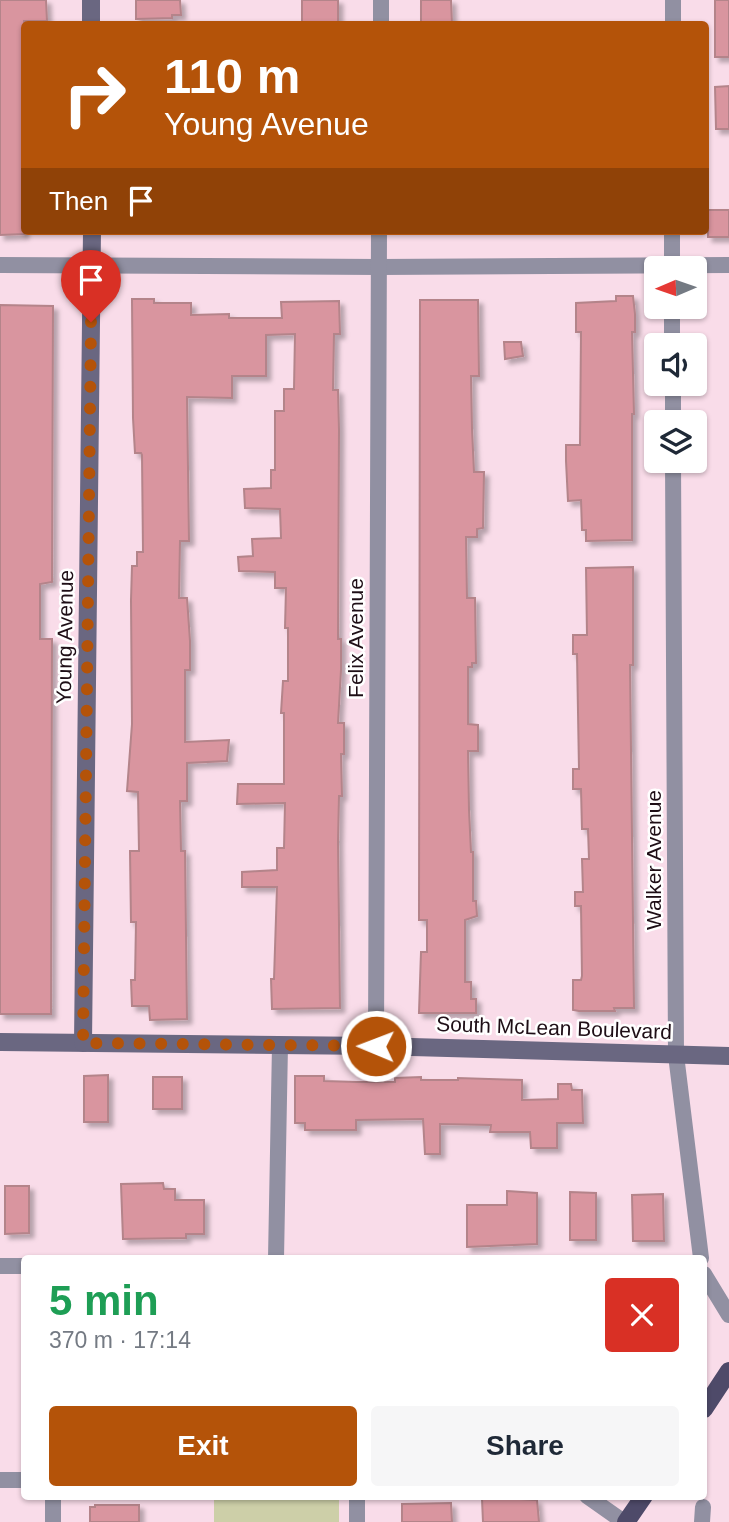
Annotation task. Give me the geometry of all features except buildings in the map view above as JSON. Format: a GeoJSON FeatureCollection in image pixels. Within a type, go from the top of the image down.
{"type":"FeatureCollection","features":[{"type":"Feature","properties":{"kind":"main road"},"geometry":{"type":"LineString","coordinates":[[707,1404],[729,1371]]}},
{"type":"Feature","properties":{"kind":"main road"},"geometry":{"type":"LineString","coordinates":[[625,1522],[641,1500]]}},
{"type":"Feature","properties":{"kind":"street"},"geometry":{"type":"LineString","coordinates":[[91,0],[91,21]]}},
{"type":"Feature","properties":{"kind":"street"},"geometry":{"type":"LineString","coordinates":[[381,0],[381,21]]}},
{"type":"Feature","properties":{"kind":"street"},"geometry":{"type":"LineString","coordinates":[[673,0],[673,21]]}},
{"type":"Feature","properties":{"kind":"street","name":"Young Avenue"},"geometry":{"type":"LineString","coordinates":[[83,1043],[92,235]]}},
{"type":"Feature","properties":{"kind":"street","name":"Felix Avenue"},"geometry":{"type":"LineString","coordinates":[[376,1046],[379,235]]}},
{"type":"Feature","properties":{"kind":"street"},"geometry":{"type":"LineString","coordinates":[[672,235],[672,256]]}},
{"type":"Feature","properties":{"kind":"street"},"geometry":{"type":"LineString","coordinates":[[0,265],[644,267]]}},
{"type":"Feature","properties":{"kind":"street"},"geometry":{"type":"LineString","coordinates":[[707,266],[729,265]]}},
{"type":"Feature","properties":{"kind":"street","name":"Walker Avenue"},"geometry":{"type":"LineString","coordinates":[[673,473],[676,1055],[701,1255]]}},
{"type":"Feature","properties":{"kind":"street","name":"South McLean Boulevard"},"geometry":{"type":"LineString","coordinates":[[0,1042],[376,1046],[729,1056]]}},
{"type":"Feature","properties":{"kind":"street"},"geometry":{"type":"LineString","coordinates":[[276,1255],[280,1045]]}},
{"type":"Feature","properties":{"kind":"street"},"geometry":{"type":"LineString","coordinates":[[0,1266],[21,1266]]}},
{"type":"Feature","properties":{"kind":"street"},"geometry":{"type":"LineString","coordinates":[[707,1279],[729,1315]]}},
{"type":"Feature","properties":{"kind":"street"},"geometry":{"type":"LineString","coordinates":[[0,1480],[21,1480]]}},
{"type":"Feature","properties":{"kind":"street"},"geometry":{"type":"LineString","coordinates":[[53,1500],[53,1522]]}},
{"type":"Feature","properties":{"kind":"street"},"geometry":{"type":"LineString","coordinates":[[357,1500],[357,1522]]}},
{"type":"Feature","properties":{"kind":"street"},"geometry":{"type":"LineString","coordinates":[[593,1500],[625,1522]]}},
{"type":"Feature","properties":{"kind":"green space"},"geometry":{"type":"Polygon","coordinates":[[[214,1500],[339,1500],[339,1522],[214,1522],[214,1500]]]}},
{"type":"Feature","properties":{"kind":"route"},"geometry":{"type":"LineString","coordinates":[[91,322],[83,1043],[376,1046]]}}]}
